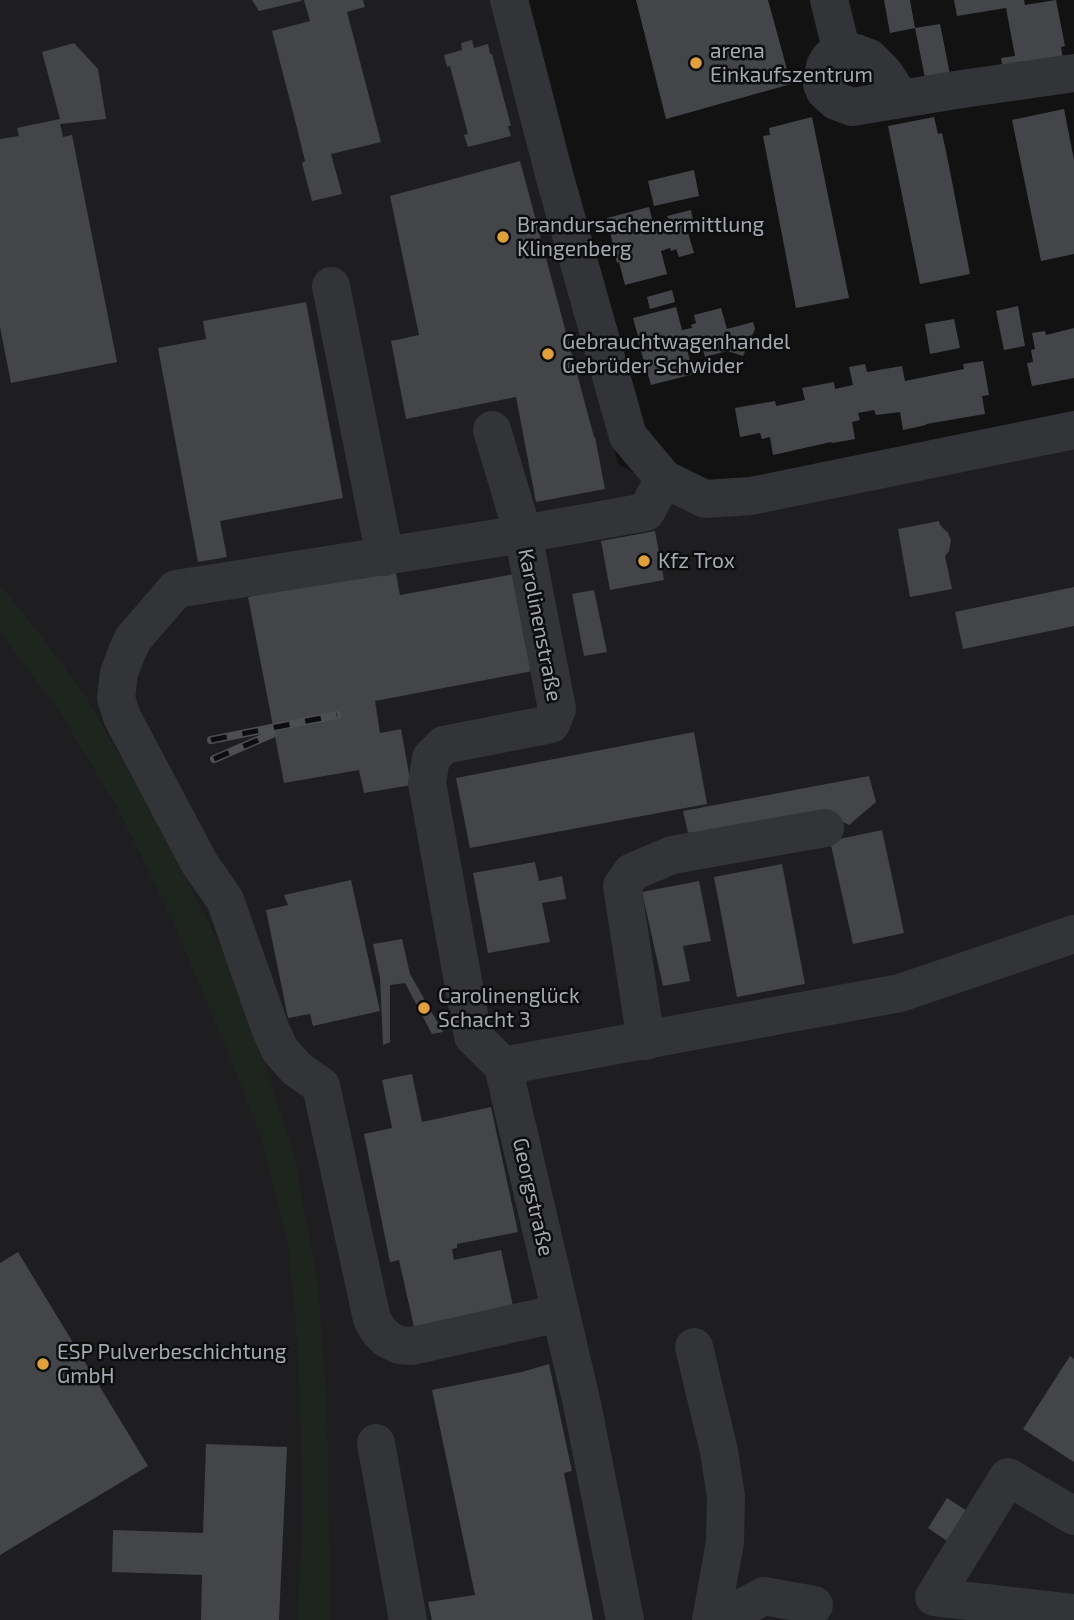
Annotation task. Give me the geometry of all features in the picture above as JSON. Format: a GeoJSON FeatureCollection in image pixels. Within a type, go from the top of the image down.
{"type":"FeatureCollection","features":[{"type":"Feature","properties":{"kind":"street"},"geometry":{"type":"LineString","coordinates":[[509,0],[555,178],[628,436],[664,479],[705,499],[751,496],[1074,430]]}},
{"type":"Feature","properties":{"kind":"street"},"geometry":{"type":"LineString","coordinates":[[829,0],[842,52]]}},
{"type":"Feature","properties":{"kind":"street"},"geometry":{"type":"LineString","coordinates":[[901,99],[884,73],[869,58],[842,52],[830,58],[825,66],[822,76],[825,91],[836,101],[852,107],[1074,73]]}},
{"type":"Feature","properties":{"kind":"street"},"geometry":{"type":"LineString","coordinates":[[331,286],[385,556]]}},
{"type":"Feature","properties":{"kind":"street"},"geometry":{"type":"LineString","coordinates":[[492,430],[523,534],[176,589],[133,639],[119,673],[116,698],[121,717],[200,864],[225,901],[280,1049],[297,1069],[321,1086],[372,1319],[378,1330],[399,1345],[412,1346],[560,1313]]}},
{"type":"Feature","properties":{"kind":"street","name":"Karolinenstraße"},"geometry":{"type":"LineString","coordinates":[[503,1066],[473,1035],[428,783],[431,758],[444,745],[551,724],[557,709],[523,534],[646,512],[664,479]]}},
{"type":"Feature","properties":{"kind":"street"},"geometry":{"type":"LineString","coordinates":[[646,1041],[622,886],[632,872],[673,855],[825,828]]}},
{"type":"Feature","properties":{"kind":"street"},"geometry":{"type":"LineString","coordinates":[[503,1066],[900,993],[1074,934]]}},
{"type":"Feature","properties":{"kind":"street","name":"Georgstraße"},"geometry":{"type":"LineString","coordinates":[[503,1066],[582,1404],[625,1620]]}},
{"type":"Feature","properties":{"kind":"street"},"geometry":{"type":"LineString","coordinates":[[694,1347],[719,1451],[726,1497],[726,1542],[711,1620]]}},
{"type":"Feature","properties":{"kind":"street"},"geometry":{"type":"LineString","coordinates":[[376,1443],[408,1620]]}},
{"type":"Feature","properties":{"kind":"street"},"geometry":{"type":"LineString","coordinates":[[1074,1516],[1008,1478],[934,1597],[1074,1612]]}},
{"type":"Feature","properties":{"kind":"street"},"geometry":{"type":"LineString","coordinates":[[726,1542],[764,1596]]}},
{"type":"Feature","properties":{"kind":"street"},"geometry":{"type":"LineString","coordinates":[[719,1620],[764,1596],[814,1605]]}},
{"type":"Feature","properties":{"kind":"shaded area"},"geometry":{"type":"Polygon","coordinates":[[[0,0],[490,0],[618,464],[711,515],[1074,446],[1074,1620],[0,1620],[0,0]]]}},
{"type":"Feature","properties":{"kind":"shaded area"},"geometry":{"type":"Polygon","coordinates":[[[0,585],[86,697],[151,811],[225,955],[253,1025],[294,1155],[318,1284],[327,1408],[329,1620],[297,1620],[303,1515],[295,1311],[287,1238],[260,1135],[170,914],[115,803],[57,708],[0,632],[0,585]]]}},
{"type":"Feature","properties":{"kind":"building"},"geometry":{"type":"Polygon","coordinates":[[[252,0],[301,0],[301,1],[259,11],[252,0]]]}},
{"type":"Feature","properties":{"kind":"building"},"geometry":{"type":"Polygon","coordinates":[[[304,0],[363,0],[365,7],[347,12],[381,142],[331,154],[342,194],[312,201],[302,163],[305,161],[272,31],[310,21],[304,0]]]}},
{"type":"Feature","properties":{"kind":"building"},"geometry":{"type":"Polygon","coordinates":[[[636,0],[768,0],[791,84],[666,119],[636,0]]]}},
{"type":"Feature","properties":{"kind":"building"},"geometry":{"type":"Polygon","coordinates":[[[884,0],[910,0],[915,28],[890,33],[884,0]]]}},
{"type":"Feature","properties":{"kind":"building"},"geometry":{"type":"Polygon","coordinates":[[[954,0],[1024,0],[1025,5],[1056,0],[1065,46],[1061,47],[1063,59],[1003,70],[1001,58],[1015,56],[1006,8],[957,16],[954,0]]]}},
{"type":"Feature","properties":{"kind":"building"},"geometry":{"type":"Polygon","coordinates":[[[940,24],[950,74],[925,78],[915,28],[940,24]]]}},
{"type":"Feature","properties":{"kind":"building"},"geometry":{"type":"Polygon","coordinates":[[[472,40],[474,48],[488,44],[511,126],[508,126],[511,136],[468,147],[464,135],[468,134],[450,66],[447,67],[444,55],[462,50],[461,43],[472,40]]]}},
{"type":"Feature","properties":{"kind":"building"},"geometry":{"type":"Polygon","coordinates":[[[74,43],[98,69],[106,119],[60,124],[63,137],[72,135],[117,362],[11,383],[0,327],[0,139],[19,136],[17,128],[60,119],[42,52],[74,43]]]}},
{"type":"Feature","properties":{"kind":"building"},"geometry":{"type":"Polygon","coordinates":[[[1064,109],[1074,160],[1074,254],[1041,261],[1012,120],[1064,109]]]}},
{"type":"Feature","properties":{"kind":"building"},"geometry":{"type":"Polygon","coordinates":[[[812,117],[849,298],[796,308],[763,136],[770,135],[769,128],[812,117]]]}},
{"type":"Feature","properties":{"kind":"building"},"geometry":{"type":"Polygon","coordinates":[[[934,117],[938,134],[942,133],[970,274],[920,284],[888,126],[934,117]]]}},
{"type":"Feature","properties":{"kind":"building"},"geometry":{"type":"Polygon","coordinates":[[[520,161],[595,437],[605,489],[536,502],[516,397],[406,419],[391,341],[419,335],[390,196],[520,161]]]}},
{"type":"Feature","properties":{"kind":"building"},"geometry":{"type":"Polygon","coordinates":[[[694,170],[699,196],[654,206],[648,181],[694,170]]]}},
{"type":"Feature","properties":{"kind":"building"},"geometry":{"type":"Polygon","coordinates":[[[649,207],[655,230],[670,224],[667,216],[691,210],[695,230],[688,233],[694,253],[679,257],[676,249],[661,251],[667,274],[625,285],[607,218],[649,207]]]}},
{"type":"Feature","properties":{"kind":"building"},"geometry":{"type":"Polygon","coordinates":[[[672,290],[675,302],[650,309],[647,297],[672,290]]]}},
{"type":"Feature","properties":{"kind":"building"},"geometry":{"type":"Polygon","coordinates":[[[306,302],[343,498],[220,521],[227,557],[198,562],[158,348],[206,339],[203,321],[306,302]]]}},
{"type":"Feature","properties":{"kind":"building"},"geometry":{"type":"Polygon","coordinates":[[[1018,306],[1025,346],[1004,350],[996,311],[1018,306]]]}},
{"type":"Feature","properties":{"kind":"building"},"geometry":{"type":"Polygon","coordinates":[[[676,307],[682,330],[692,328],[691,325],[696,323],[694,315],[721,308],[727,329],[753,322],[755,329],[743,356],[727,351],[705,357],[703,349],[687,350],[694,374],[651,385],[633,318],[676,307]]]}},
{"type":"Feature","properties":{"kind":"building"},"geometry":{"type":"Polygon","coordinates":[[[954,319],[960,348],[930,354],[925,324],[954,319]]]}},
{"type":"Feature","properties":{"kind":"building"},"geometry":{"type":"Polygon","coordinates":[[[1074,328],[1074,378],[1032,386],[1027,363],[1033,362],[1031,350],[1035,349],[1032,333],[1045,331],[1046,335],[1074,328]]]}},
{"type":"Feature","properties":{"kind":"building"},"geometry":{"type":"Polygon","coordinates":[[[983,361],[989,395],[982,396],[985,414],[903,430],[900,412],[876,415],[874,410],[858,413],[860,420],[852,422],[855,439],[773,455],[770,437],[762,439],[760,433],[740,437],[735,408],[775,401],[776,406],[805,400],[802,388],[834,382],[835,389],[853,385],[849,367],[865,364],[867,372],[902,366],[905,381],[964,369],[963,364],[983,361]]]}},
{"type":"Feature","properties":{"kind":"building"},"geometry":{"type":"Polygon","coordinates":[[[939,521],[951,540],[945,556],[952,589],[910,597],[898,529],[939,521]]]}},
{"type":"Feature","properties":{"kind":"building"},"geometry":{"type":"Polygon","coordinates":[[[655,531],[664,580],[610,590],[601,541],[655,531]]]}},
{"type":"Feature","properties":{"kind":"building"},"geometry":{"type":"Polygon","coordinates":[[[395,568],[400,595],[520,573],[538,670],[375,701],[380,733],[401,729],[411,785],[364,793],[359,770],[284,783],[248,597],[395,568]]]}},
{"type":"Feature","properties":{"kind":"building"},"geometry":{"type":"Polygon","coordinates":[[[1074,587],[1074,626],[963,649],[955,612],[1074,587]]]}},
{"type":"Feature","properties":{"kind":"building"},"geometry":{"type":"Polygon","coordinates":[[[594,590],[607,652],[584,656],[572,594],[594,590]]]}},
{"type":"Feature","properties":{"kind":"building"},"geometry":{"type":"Polygon","coordinates":[[[694,732],[707,804],[470,848],[456,778],[694,732]]]}},
{"type":"Feature","properties":{"kind":"building"},"geometry":{"type":"Polygon","coordinates":[[[869,776],[876,802],[849,825],[828,814],[688,833],[683,811],[869,776]]]}},
{"type":"Feature","properties":{"kind":"building"},"geometry":{"type":"Polygon","coordinates":[[[882,830],[904,933],[853,944],[830,841],[882,830]]]}},
{"type":"Feature","properties":{"kind":"building"},"geometry":{"type":"Polygon","coordinates":[[[535,862],[539,881],[562,876],[566,899],[542,903],[550,942],[488,953],[473,873],[535,862]]]}},
{"type":"Feature","properties":{"kind":"building"},"geometry":{"type":"Polygon","coordinates":[[[782,864],[805,984],[737,997],[714,877],[782,864]]]}},
{"type":"Feature","properties":{"kind":"building"},"geometry":{"type":"Polygon","coordinates":[[[351,880],[380,1011],[313,1026],[310,1014],[288,1018],[266,910],[288,905],[284,895],[351,880]]]}},
{"type":"Feature","properties":{"kind":"building"},"geometry":{"type":"Polygon","coordinates":[[[699,881],[711,941],[683,946],[690,981],[663,986],[642,892],[699,881]]]}},
{"type":"Feature","properties":{"kind":"building","name":"Carolinenglück Schacht 3"},"geometry":{"type":"Polygon","coordinates":[[[402,939],[410,974],[443,1032],[432,1034],[405,983],[390,985],[390,1042],[383,1045],[380,978],[373,944],[402,939]]]}},
{"type":"Feature","properties":{"kind":"building"},"geometry":{"type":"Polygon","coordinates":[[[412,1074],[422,1122],[491,1107],[518,1232],[457,1244],[457,1248],[452,1249],[454,1260],[501,1250],[513,1306],[414,1327],[399,1260],[390,1262],[364,1134],[392,1128],[382,1080],[412,1074]]]}},
{"type":"Feature","properties":{"kind":"building","name":"ESP Pulverbeschichtung GmbH"},"geometry":{"type":"Polygon","coordinates":[[[18,1252],[148,1466],[0,1555],[0,1263],[18,1252]]]}},
{"type":"Feature","properties":{"kind":"building"},"geometry":{"type":"Polygon","coordinates":[[[1070,1356],[1074,1359],[1074,1462],[1023,1429],[1070,1356]]]}},
{"type":"Feature","properties":{"kind":"building"},"geometry":{"type":"Polygon","coordinates":[[[549,1364],[572,1471],[564,1473],[593,1620],[432,1620],[428,1602],[475,1595],[432,1390],[549,1364]]]}},
{"type":"Feature","properties":{"kind":"building"},"geometry":{"type":"Polygon","coordinates":[[[206,1444],[287,1447],[279,1620],[201,1620],[202,1575],[112,1572],[113,1530],[203,1533],[206,1444]]]}},
{"type":"Feature","properties":{"kind":"building"},"geometry":{"type":"Polygon","coordinates":[[[947,1498],[970,1513],[950,1543],[928,1528],[947,1498]]]}},
{"type":"Feature","properties":{"kind":"railway"},"geometry":{"type":"LineString","coordinates":[[211,740],[337,715]]}},
{"type":"Feature","properties":{"kind":"railway"},"geometry":{"type":"LineString","coordinates":[[214,759],[272,734]]}},
{"type":"Feature","properties":{"kind":"place","name":"arena Einkaufszentrum"},"geometry":{"type":"Point","coordinates":[696,63]}},
{"type":"Feature","properties":{"kind":"place","name":"Brandursachenermittlung Klingenberg"},"geometry":{"type":"Point","coordinates":[503,237]}},
{"type":"Feature","properties":{"kind":"place","name":"Gebrauchtwagenhandel Gebrüder Schwider"},"geometry":{"type":"Point","coordinates":[548,354]}},
{"type":"Feature","properties":{"kind":"place","name":"Kfz Trox"},"geometry":{"type":"Point","coordinates":[644,561]}},
{"type":"Feature","properties":{"kind":"place","name":"Carolinenglück Schacht 3"},"geometry":{"type":"Point","coordinates":[424,1008]}},
{"type":"Feature","properties":{"kind":"place","name":"ESP Pulverbeschichtung GmbH"},"geometry":{"type":"Point","coordinates":[43,1364]}}]}
